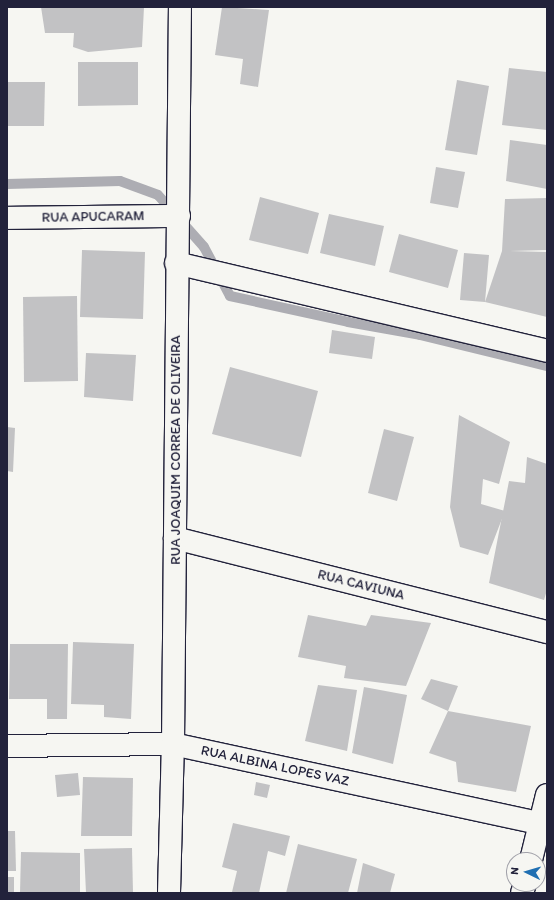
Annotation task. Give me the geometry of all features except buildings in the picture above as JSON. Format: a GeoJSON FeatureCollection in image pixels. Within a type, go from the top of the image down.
{"type":"FeatureCollection","features":[{"type":"Feature","properties":{"kind":"street","name":"RUA JOAQUIM CORREA DE OLIVEIRA"},"geometry":{"type":"LineString","coordinates":[[170,893],[176,538],[176,263],[179,216],[180,7]]}},
{"type":"Feature","properties":{"kind":"street","name":"RUA APUCARAM"},"geometry":{"type":"LineString","coordinates":[[7,218],[179,216]]}},
{"type":"Feature","properties":{"kind":"street"},"geometry":{"type":"LineString","coordinates":[[176,263],[547,351]]}},
{"type":"Feature","properties":{"kind":"street","name":"RUA CAVIUNA"},"geometry":{"type":"LineString","coordinates":[[176,538],[547,632]]}},
{"type":"Feature","properties":{"kind":"street","name":"RUA ALBINA LOPES VAZ"},"geometry":{"type":"LineString","coordinates":[[7,746],[173,744],[543,824]]}},
{"type":"Feature","properties":{"kind":"street"},"geometry":{"type":"LineString","coordinates":[[534,852],[543,824],[547,795]]}},
{"type":"Feature","properties":{"kind":"waterway"},"geometry":{"type":"LineString","coordinates":[[7,184],[120,181],[158,195],[204,247],[230,296],[348,322],[420,335],[547,366]]}}]}
